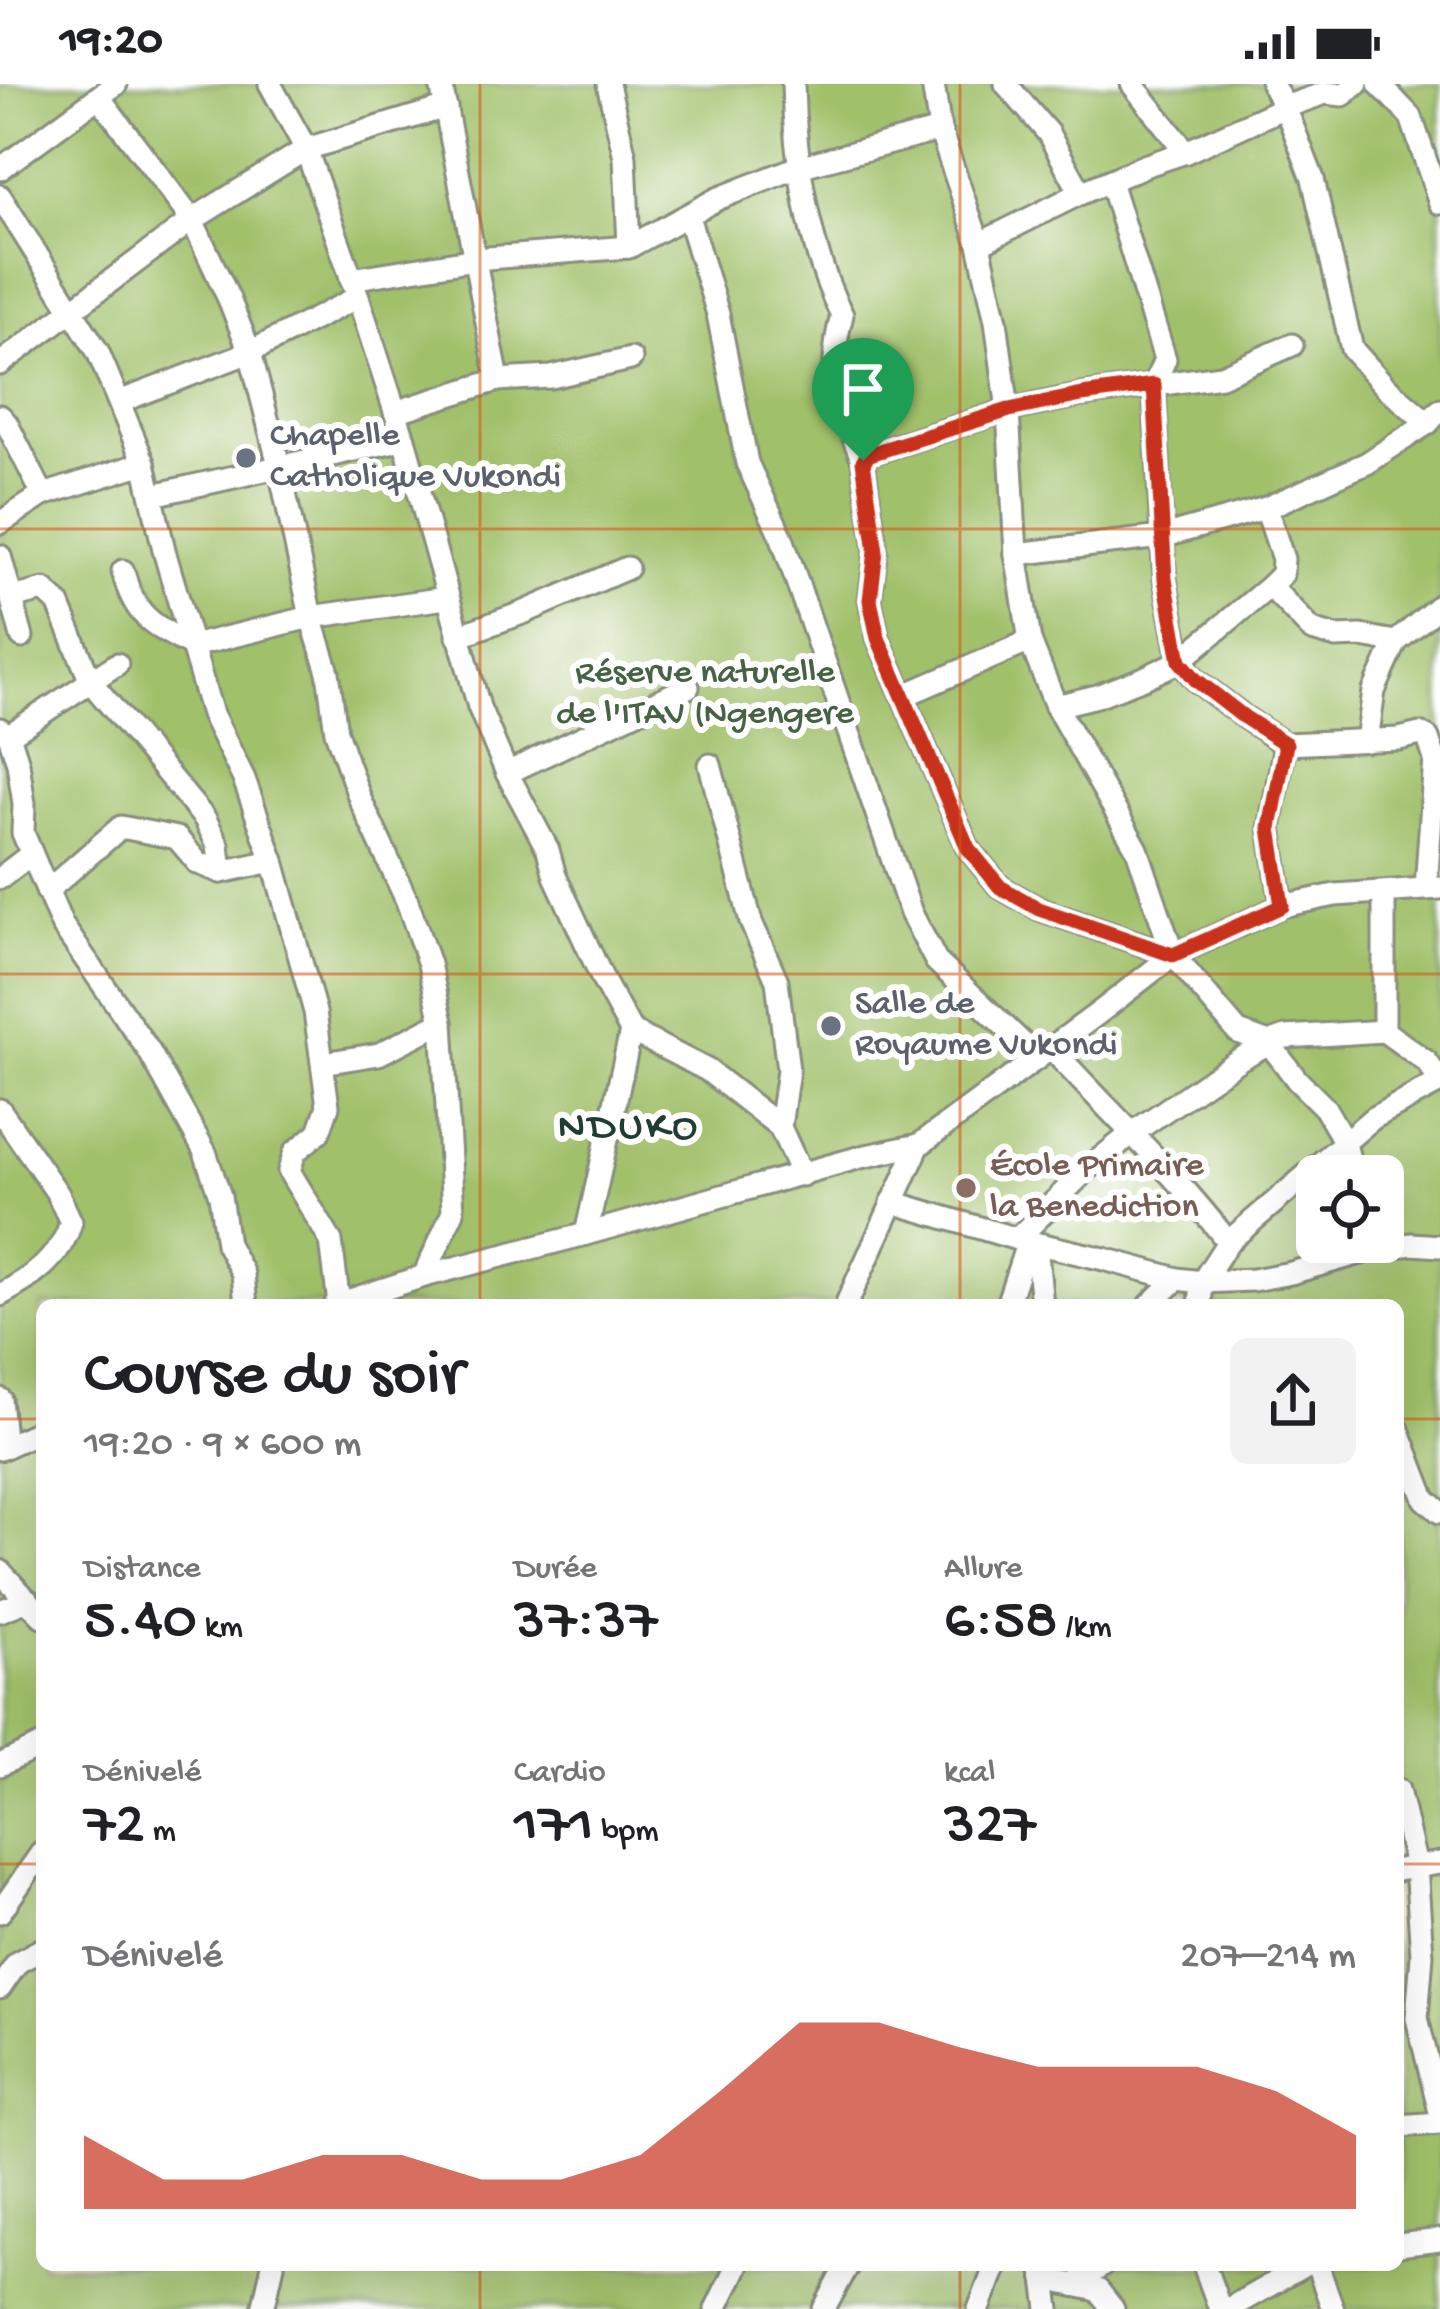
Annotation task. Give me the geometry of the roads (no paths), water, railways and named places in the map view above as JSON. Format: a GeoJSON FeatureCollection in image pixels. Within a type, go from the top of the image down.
{"type":"FeatureCollection","features":[{"type":"Feature","properties":{"kind":"street"},"geometry":{"type":"LineString","coordinates":[[270,84],[306,148],[355,288],[404,439],[479,707],[548,850],[555,876],[604,982],[632,1031],[707,1070],[780,1126],[802,1174]]}},
{"type":"Feature","properties":{"kind":"street"},"geometry":{"type":"LineString","coordinates":[[608,84],[625,157],[628,247]]}},
{"type":"Feature","properties":{"kind":"street"},"geometry":{"type":"LineString","coordinates":[[793,84],[798,167],[823,272],[842,315],[834,342],[836,392],[863,461],[876,551],[870,600],[878,638],[968,848],[1000,887],[1039,909],[1173,955]]}},
{"type":"Feature","properties":{"kind":"street"},"geometry":{"type":"LineString","coordinates":[[933,84],[940,130],[979,244],[996,321],[1009,410],[1016,554],[1030,641],[1056,706],[1137,849],[1173,955],[1238,1032],[1269,1043],[1325,1108],[1348,1155]]}},
{"type":"Feature","properties":{"kind":"street"},"geometry":{"type":"LineString","coordinates":[[1006,84],[1048,133],[1081,194]]}},
{"type":"Feature","properties":{"kind":"street"},"geometry":{"type":"LineString","coordinates":[[1132,84],[1186,152]]}},
{"type":"Feature","properties":{"kind":"street"},"geometry":{"type":"LineString","coordinates":[[1016,554],[1162,537],[1266,508],[1366,463],[1434,416],[1385,386],[1352,349],[1312,179],[1272,84]]}},
{"type":"Feature","properties":{"kind":"street"},"geometry":{"type":"LineString","coordinates":[[979,244],[1110,181],[1285,107],[1325,93],[1343,95],[1357,84]]}},
{"type":"Feature","properties":{"kind":"street"},"geometry":{"type":"LineString","coordinates":[[1379,84],[1411,117],[1440,203]]}},
{"type":"Feature","properties":{"kind":"street"},"geometry":{"type":"LineString","coordinates":[[0,170],[107,91],[192,220],[250,352],[328,672],[336,732],[406,901],[442,1022],[452,1212],[414,1279],[418,1299]]}},
{"type":"Feature","properties":{"kind":"street"},"geometry":{"type":"LineString","coordinates":[[0,364],[192,220],[306,148],[443,95],[498,380]]}},
{"type":"Feature","properties":{"kind":"street"},"geometry":{"type":"LineString","coordinates":[[119,402],[250,352],[355,288],[475,259],[628,247],[717,199],[798,167],[940,130]]}},
{"type":"Feature","properties":{"kind":"street"},"geometry":{"type":"LineString","coordinates":[[352,1299],[861,1157],[919,1145],[1173,955],[1282,906],[1335,896],[1433,888],[1435,758],[1428,738],[1420,734],[1286,744],[1196,680],[1180,661],[1165,579],[1154,385],[1165,359],[1110,181]]}},
{"type":"Feature","properties":{"kind":"street"},"geometry":{"type":"LineString","coordinates":[[0,196],[98,352],[119,402],[144,463],[212,714],[244,779],[273,861],[314,1012],[328,1106],[319,1132],[295,1153],[289,1171],[331,1241],[337,1299]]}},
{"type":"Feature","properties":{"kind":"street"},"geometry":{"type":"LineString","coordinates":[[688,215],[718,314],[747,463],[782,538],[911,913],[936,961],[1131,1134],[1189,1192],[1228,1242]]}},
{"type":"Feature","properties":{"kind":"street"},"geometry":{"type":"LineString","coordinates":[[863,461],[886,448],[1009,410],[1221,376],[1292,345]]}},
{"type":"Feature","properties":{"kind":"street"},"geometry":{"type":"LineString","coordinates":[[395,412],[498,380],[551,377],[631,359]]}},
{"type":"Feature","properties":{"kind":"street"},"geometry":{"type":"LineString","coordinates":[[0,416],[43,495]]}},
{"type":"Feature","properties":{"kind":"street"},"geometry":{"type":"LineString","coordinates":[[153,495],[404,439]]}},
{"type":"Feature","properties":{"kind":"street"},"geometry":{"type":"LineString","coordinates":[[0,523],[43,495],[144,463]]}},
{"type":"Feature","properties":{"kind":"street"},"geometry":{"type":"LineString","coordinates":[[1056,706],[1144,679],[1180,661],[1270,586],[1282,574],[1283,560],[1266,508]]}},
{"type":"Feature","properties":{"kind":"street"},"geometry":{"type":"LineString","coordinates":[[0,556],[22,638]]}},
{"type":"Feature","properties":{"kind":"street"},"geometry":{"type":"LineString","coordinates":[[458,636],[627,568]]}},
{"type":"Feature","properties":{"kind":"street"},"geometry":{"type":"LineString","coordinates":[[123,571],[136,607],[153,626],[192,646],[311,616],[446,598]]}},
{"type":"Feature","properties":{"kind":"street"},"geometry":{"type":"LineString","coordinates":[[1270,586],[1312,630],[1396,642]]}},
{"type":"Feature","properties":{"kind":"street"},"geometry":{"type":"LineString","coordinates":[[11,598],[44,590],[58,604],[91,682],[205,819],[218,845],[221,872]]}},
{"type":"Feature","properties":{"kind":"street"},"geometry":{"type":"LineString","coordinates":[[1367,741],[1374,691],[1396,642],[1440,605]]}},
{"type":"Feature","properties":{"kind":"street"},"geometry":{"type":"LineString","coordinates":[[903,696],[1030,641]]}},
{"type":"Feature","properties":{"kind":"street"},"geometry":{"type":"LineString","coordinates":[[117,664],[5,732],[18,763],[23,833],[77,950],[149,1052],[205,1152],[220,1196],[227,1244],[244,1274],[246,1299]]}},
{"type":"Feature","properties":{"kind":"street"},"geometry":{"type":"LineString","coordinates":[[507,773],[688,687]]}},
{"type":"Feature","properties":{"kind":"street"},"geometry":{"type":"LineString","coordinates":[[1282,906],[1270,828],[1286,744]]}},
{"type":"Feature","properties":{"kind":"street"},"geometry":{"type":"LineString","coordinates":[[710,765],[751,922],[777,981],[788,1070],[780,1126]]}},
{"type":"Feature","properties":{"kind":"street"},"geometry":{"type":"LineString","coordinates":[[47,891],[121,827],[177,838],[198,863],[221,872],[273,861]]}},
{"type":"Feature","properties":{"kind":"street"},"geometry":{"type":"LineString","coordinates":[[0,878],[31,855]]}},
{"type":"Feature","properties":{"kind":"street"},"geometry":{"type":"LineString","coordinates":[[1384,892],[1384,1031]]}},
{"type":"Feature","properties":{"kind":"street"},"geometry":{"type":"LineString","coordinates":[[323,1064],[379,1054],[442,1022]]}},
{"type":"Feature","properties":{"kind":"street"},"geometry":{"type":"LineString","coordinates":[[586,1234],[632,1031]]}},
{"type":"Feature","properties":{"kind":"street"},"geometry":{"type":"LineString","coordinates":[[1009,1299],[1027,1241],[1085,1171],[1240,1059],[1286,1037],[1384,1031],[1427,1062],[1440,1082],[1373,1118],[1228,1242],[1201,1294]]}},
{"type":"Feature","properties":{"kind":"street"},"geometry":{"type":"LineString","coordinates":[[0,1110],[58,1194],[71,1222],[66,1240],[48,1263],[0,1295]]}},
{"type":"Feature","properties":{"kind":"street"},"geometry":{"type":"LineString","coordinates":[[849,1299],[919,1145]]}},
{"type":"Feature","properties":{"kind":"street"},"geometry":{"type":"LineString","coordinates":[[892,1202],[1177,1279],[1201,1294],[1322,1263]]}},
{"type":"Feature","properties":{"kind":"street"},"geometry":{"type":"LineString","coordinates":[[1027,1241],[1041,1299]]}},
{"type":"Feature","properties":{"kind":"street"},"geometry":{"type":"LineString","coordinates":[[1404,1244],[1440,1246]]}},
{"type":"Feature","properties":{"kind":"street"},"geometry":{"type":"LineString","coordinates":[[1156,1299],[1177,1279]]}},
{"type":"Feature","properties":{"kind":"street"},"geometry":{"type":"LineString","coordinates":[[0,1399],[2,1448],[36,1433]]}},
{"type":"Feature","properties":{"kind":"street"},"geometry":{"type":"LineString","coordinates":[[1404,1445],[1425,1499],[1440,1512]]}},
{"type":"Feature","properties":{"kind":"street"},"geometry":{"type":"LineString","coordinates":[[0,1571],[35,1608]]}},
{"type":"Feature","properties":{"kind":"street"},"geometry":{"type":"LineString","coordinates":[[0,1611],[35,1608]]}},
{"type":"Feature","properties":{"kind":"street"},"geometry":{"type":"LineString","coordinates":[[0,1765],[36,1748]]}},
{"type":"Feature","properties":{"kind":"street"},"geometry":{"type":"LineString","coordinates":[[3,1902],[36,1860]]}},
{"type":"Feature","properties":{"kind":"street"},"geometry":{"type":"LineString","coordinates":[[1440,1863],[1407,1868],[1421,1954],[1408,2018],[1440,2112]]}},
{"type":"Feature","properties":{"kind":"street"},"geometry":{"type":"LineString","coordinates":[[0,1988],[18,1962],[36,1952]]}},
{"type":"Feature","properties":{"kind":"street"},"geometry":{"type":"LineString","coordinates":[[1404,2126],[1440,2123]]}},
{"type":"Feature","properties":{"kind":"street"},"geometry":{"type":"LineString","coordinates":[[1404,2244],[1440,2240]]}},
{"type":"Feature","properties":{"kind":"street"},"geometry":{"type":"LineString","coordinates":[[263,2309],[272,2271]]}},
{"type":"Feature","properties":{"kind":"street"},"geometry":{"type":"LineString","coordinates":[[716,2309],[734,2271]]}},
{"type":"Feature","properties":{"kind":"street"},"geometry":{"type":"LineString","coordinates":[[824,2309],[845,2271]]}},
{"type":"Feature","properties":{"kind":"street"},"geometry":{"type":"LineString","coordinates":[[979,2309],[994,2271]]}},
{"type":"Feature","properties":{"kind":"street"},"geometry":{"type":"LineString","coordinates":[[1074,2285],[1094,2271]]}},
{"type":"Feature","properties":{"kind":"street"},"geometry":{"type":"LineString","coordinates":[[1207,2271],[1224,2309],[1294,2271]]}},
{"type":"Feature","properties":{"kind":"street"},"geometry":{"type":"LineString","coordinates":[[1319,2271],[1333,2309]]}},
{"type":"Feature","properties":{"kind":"street"},"geometry":{"type":"LineString","coordinates":[[1043,2272],[1098,2290],[1113,2309]]}},
{"type":"Feature","properties":{"kind":"street"},"geometry":{"type":"LineString","coordinates":[[1043,2272],[1049,2309]]}},
{"type":"Feature","properties":{"kind":"place","name":"Chapelle Catholique Vukondi"},"geometry":{"type":"Point","coordinates":[246,458]}},
{"type":"Feature","properties":{"kind":"place","name":"Salle de Royaume Vukondi"},"geometry":{"type":"Point","coordinates":[831,1026]}},
{"type":"Feature","properties":{"kind":"place","name":"École Primaire la Benediction"},"geometry":{"type":"Point","coordinates":[966,1188]}},
{"type":"Feature","properties":{"kind":"district","name":"NDUKO"},"geometry":{"type":"Point","coordinates":[629,1129]}},
{"type":"Feature","properties":{"kind":"park label","name":"Réserve naturelle de l'ITAV (Ngengere"},"geometry":{"type":"Point","coordinates":[705,694]}}]}
